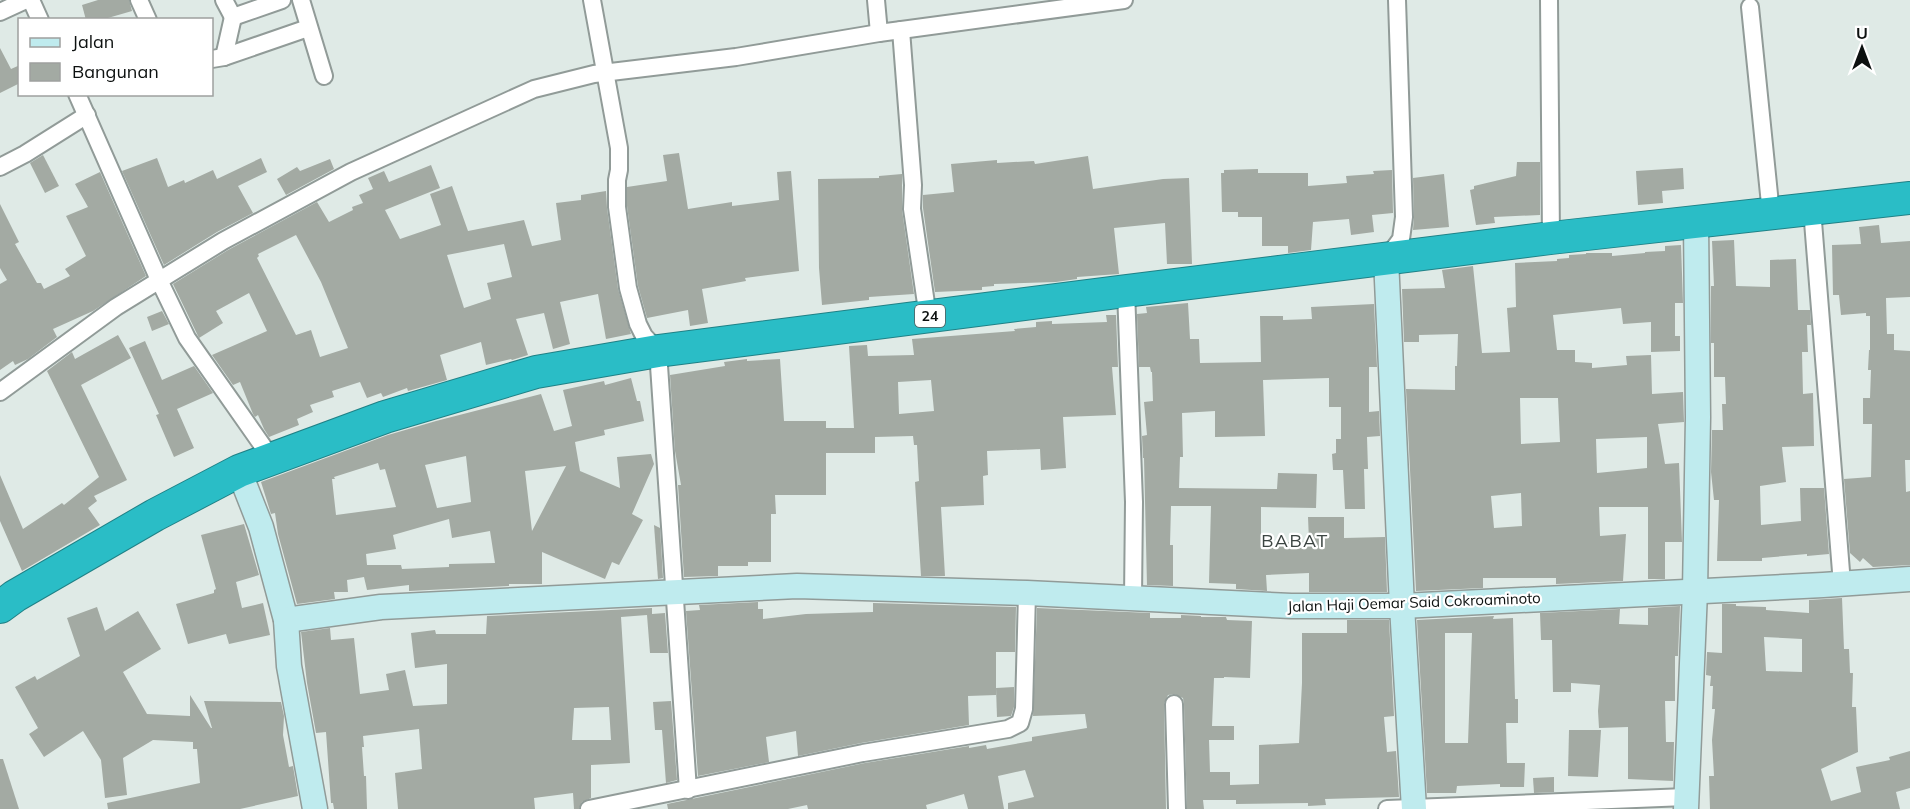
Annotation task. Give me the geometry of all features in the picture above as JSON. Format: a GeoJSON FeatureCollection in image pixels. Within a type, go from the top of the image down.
{"type":"FeatureCollection","features":[{"type":"Feature","properties":{"kind":"highway","name":"24"},"geometry":{"type":"LineString","coordinates":[[0,607],[136,525],[239,471],[385,417],[536,372],[658,351],[1126,291],[1551,238],[1910,198]]}},
{"type":"Feature","properties":{"kind":"street"},"geometry":{"type":"LineString","coordinates":[[0,12],[26,0]]}},
{"type":"Feature","properties":{"kind":"street"},"geometry":{"type":"LineString","coordinates":[[31,0],[39,18]]}},
{"type":"Feature","properties":{"kind":"street"},"geometry":{"type":"LineString","coordinates":[[139,0],[147,18]]}},
{"type":"Feature","properties":{"kind":"street"},"geometry":{"type":"LineString","coordinates":[[218,58],[232,17],[224,0]]}},
{"type":"Feature","properties":{"kind":"street"},"geometry":{"type":"LineString","coordinates":[[232,17],[282,0]]}},
{"type":"Feature","properties":{"kind":"street"},"geometry":{"type":"LineString","coordinates":[[301,0],[324,76]]}},
{"type":"Feature","properties":{"kind":"street"},"geometry":{"type":"LineString","coordinates":[[592,0],[619,148],[617,207],[628,288],[638,324],[644,336],[658,351],[687,790]]}},
{"type":"Feature","properties":{"kind":"street"},"geometry":{"type":"LineString","coordinates":[[876,0],[879,33]]}},
{"type":"Feature","properties":{"kind":"street"},"geometry":{"type":"LineString","coordinates":[[0,392],[116,307],[223,241],[351,172],[534,89],[605,72],[736,57],[879,33],[1124,0]]}},
{"type":"Feature","properties":{"kind":"street"},"geometry":{"type":"LineString","coordinates":[[1397,0],[1404,217],[1401,239],[1386,259],[1414,808]]}},
{"type":"Feature","properties":{"kind":"street"},"geometry":{"type":"LineString","coordinates":[[1549,0],[1551,238]]}},
{"type":"Feature","properties":{"kind":"street"},"geometry":{"type":"LineString","coordinates":[[1750,7],[1770,214]]}},
{"type":"Feature","properties":{"kind":"street"},"geometry":{"type":"LineString","coordinates":[[218,58],[308,28]]}},
{"type":"Feature","properties":{"kind":"street"},"geometry":{"type":"LineString","coordinates":[[901,30],[913,184],[912,209],[928,317]]}},
{"type":"Feature","properties":{"kind":"street"},"geometry":{"type":"LineString","coordinates":[[0,167],[25,154],[83,101],[159,280],[187,338],[272,459]]}},
{"type":"Feature","properties":{"kind":"street"},"geometry":{"type":"LineString","coordinates":[[1812,209],[1842,584]]}},
{"type":"Feature","properties":{"kind":"street"},"geometry":{"type":"LineString","coordinates":[[1388,809],[1686,803],[1695,591],[1698,417],[1696,222]]}},
{"type":"Feature","properties":{"kind":"street"},"geometry":{"type":"LineString","coordinates":[[1126,291],[1134,502],[1133,598]]}},
{"type":"Feature","properties":{"kind":"street"},"geometry":{"type":"LineString","coordinates":[[239,471],[261,527],[286,620],[290,666],[315,809]]}},
{"type":"Feature","properties":{"kind":"street","name":"Jalan Haji Oemar Said Cokroaminoto"},"geometry":{"type":"LineString","coordinates":[[286,620],[381,607],[797,586],[1027,593],[1291,606],[1402,606],[1910,579]]}},
{"type":"Feature","properties":{"kind":"street"},"geometry":{"type":"LineString","coordinates":[[589,809],[863,753],[1008,729],[1020,723],[1024,709],[1027,593]]}},
{"type":"Feature","properties":{"kind":"street"},"geometry":{"type":"LineString","coordinates":[[1174,704],[1177,809]]}},
{"type":"Feature","properties":{"kind":"building"},"geometry":{"type":"Polygon","coordinates":[[[98,0],[129,0],[132,11],[108,18],[85,18],[82,5],[98,0]]]}},
{"type":"Feature","properties":{"kind":"building"},"geometry":{"type":"Polygon","coordinates":[[[0,48],[11,69],[18,66],[18,84],[0,93],[0,48]]]}},
{"type":"Feature","properties":{"kind":"building"},"geometry":{"type":"Polygon","coordinates":[[[679,153],[688,209],[732,202],[732,206],[779,200],[777,172],[791,171],[799,271],[745,278],[746,281],[702,289],[708,323],[690,326],[688,310],[647,318],[638,286],[627,206],[627,187],[667,181],[663,155],[679,153]]]}},
{"type":"Feature","properties":{"kind":"building"},"geometry":{"type":"Polygon","coordinates":[[[43,155],[59,186],[45,193],[30,163],[43,155]]]}},
{"type":"Feature","properties":{"kind":"building"},"geometry":{"type":"Polygon","coordinates":[[[1088,156],[1093,189],[1163,179],[1189,178],[1192,264],[1167,264],[1165,223],[1114,228],[1119,274],[1077,277],[1077,279],[1056,282],[994,284],[994,286],[982,287],[982,290],[935,292],[923,195],[954,192],[951,164],[997,160],[997,163],[1034,161],[1035,164],[1088,156]]]}},
{"type":"Feature","properties":{"kind":"building"},"geometry":{"type":"Polygon","coordinates":[[[157,158],[168,187],[184,180],[185,183],[213,170],[217,179],[261,158],[267,172],[238,186],[253,213],[164,265],[122,171],[157,158]]]}},
{"type":"Feature","properties":{"kind":"building"},"geometry":{"type":"Polygon","coordinates":[[[330,159],[334,169],[286,195],[277,179],[297,167],[300,171],[330,159]]]}},
{"type":"Feature","properties":{"kind":"building"},"geometry":{"type":"Polygon","coordinates":[[[1517,162],[1540,162],[1540,215],[1494,217],[1495,223],[1476,225],[1470,190],[1474,189],[1474,186],[1516,176],[1517,162]]]}},
{"type":"Feature","properties":{"kind":"building"},"geometry":{"type":"Polygon","coordinates":[[[431,165],[440,188],[385,210],[400,239],[441,225],[430,194],[452,186],[468,231],[524,220],[532,246],[561,240],[556,203],[581,200],[581,195],[606,191],[618,289],[631,334],[606,339],[598,294],[560,302],[570,344],[553,349],[544,313],[516,319],[528,355],[486,365],[481,342],[440,355],[447,380],[408,391],[407,388],[383,397],[381,393],[367,398],[360,382],[332,391],[334,397],[310,405],[313,412],[297,419],[299,425],[269,437],[258,415],[255,417],[253,414],[240,382],[233,385],[212,355],[267,331],[249,293],[216,311],[223,323],[199,338],[173,284],[228,250],[317,202],[329,222],[353,210],[352,207],[363,203],[359,195],[373,189],[368,178],[384,171],[389,182],[431,165]],[[296,235],[258,254],[257,258],[296,335],[311,330],[320,357],[348,348],[321,282],[296,235]],[[504,244],[447,255],[464,308],[491,299],[487,283],[512,277],[504,244]]]}},
{"type":"Feature","properties":{"kind":"building"},"geometry":{"type":"Polygon","coordinates":[[[1683,168],[1684,189],[1662,191],[1663,203],[1638,205],[1636,171],[1683,168]]]}},
{"type":"Feature","properties":{"kind":"building"},"geometry":{"type":"Polygon","coordinates":[[[1258,169],[1258,173],[1308,173],[1308,186],[1347,183],[1346,176],[1392,170],[1393,213],[1372,215],[1374,232],[1351,235],[1349,219],[1313,222],[1311,250],[1288,253],[1288,246],[1262,246],[1262,217],[1238,217],[1238,212],[1222,212],[1221,173],[1224,173],[1224,170],[1258,169]]]}},
{"type":"Feature","properties":{"kind":"building"},"geometry":{"type":"Polygon","coordinates":[[[100,172],[146,276],[93,311],[53,329],[57,337],[28,359],[15,365],[13,361],[0,370],[0,284],[7,280],[0,268],[0,204],[19,242],[15,244],[37,283],[41,283],[44,289],[70,276],[65,269],[86,256],[66,216],[88,207],[75,184],[100,172]]]}},
{"type":"Feature","properties":{"kind":"building"},"geometry":{"type":"Polygon","coordinates":[[[902,174],[902,210],[914,294],[869,297],[869,300],[822,305],[819,268],[818,179],[879,178],[879,176],[902,174]]]}},
{"type":"Feature","properties":{"kind":"building"},"geometry":{"type":"Polygon","coordinates":[[[1444,174],[1449,227],[1413,230],[1413,178],[1444,174]]]}},
{"type":"Feature","properties":{"kind":"building"},"geometry":{"type":"Polygon","coordinates":[[[1879,225],[1881,243],[1910,241],[1910,297],[1886,298],[1887,334],[1894,334],[1894,350],[1910,351],[1910,460],[1905,460],[1906,492],[1910,491],[1910,565],[1873,567],[1863,558],[1860,562],[1850,553],[1844,479],[1871,477],[1872,424],[1863,424],[1863,398],[1870,398],[1871,370],[1868,370],[1870,316],[1866,316],[1866,313],[1841,315],[1839,295],[1833,295],[1832,245],[1861,244],[1859,227],[1879,225]]]}},
{"type":"Feature","properties":{"kind":"building"},"geometry":{"type":"Polygon","coordinates":[[[1734,240],[1736,286],[1770,287],[1770,260],[1796,259],[1798,310],[1810,310],[1811,325],[1807,325],[1808,352],[1802,352],[1803,394],[1813,393],[1814,446],[1782,447],[1786,482],[1760,486],[1761,525],[1801,521],[1800,488],[1824,488],[1829,554],[1762,558],[1762,561],[1717,561],[1719,500],[1714,500],[1711,472],[1712,430],[1723,430],[1722,404],[1726,404],[1725,377],[1714,377],[1714,343],[1711,343],[1711,286],[1714,286],[1712,241],[1734,240]]]}},
{"type":"Feature","properties":{"kind":"building"},"geometry":{"type":"Polygon","coordinates":[[[1681,245],[1683,303],[1675,303],[1675,336],[1680,336],[1680,351],[1651,352],[1651,322],[1623,324],[1621,308],[1553,315],[1557,350],[1575,350],[1575,362],[1592,363],[1592,368],[1627,365],[1626,356],[1651,355],[1652,394],[1683,392],[1684,422],[1658,424],[1665,464],[1679,463],[1682,542],[1665,542],[1665,579],[1648,579],[1648,507],[1599,507],[1600,536],[1626,534],[1623,581],[1556,584],[1556,578],[1483,578],[1483,588],[1416,591],[1406,389],[1455,390],[1458,334],[1419,335],[1419,342],[1404,342],[1402,289],[1445,288],[1442,270],[1473,266],[1482,353],[1510,352],[1507,308],[1516,307],[1515,263],[1557,261],[1557,259],[1569,258],[1569,255],[1586,253],[1612,253],[1612,256],[1665,251],[1665,246],[1681,245]],[[1520,398],[1521,444],[1560,442],[1558,398],[1520,398]],[[1647,437],[1596,439],[1597,473],[1647,468],[1647,437]],[[1521,493],[1491,496],[1494,528],[1522,526],[1521,493]]]}},
{"type":"Feature","properties":{"kind":"building"},"geometry":{"type":"Polygon","coordinates":[[[1188,303],[1190,339],[1199,339],[1200,363],[1261,362],[1260,316],[1283,316],[1283,320],[1312,319],[1311,307],[1374,304],[1377,367],[1369,367],[1369,412],[1379,411],[1380,436],[1367,437],[1368,469],[1364,469],[1365,509],[1345,509],[1343,470],[1333,470],[1332,454],[1336,453],[1336,439],[1341,439],[1341,407],[1329,407],[1329,378],[1263,380],[1265,436],[1215,437],[1215,411],[1182,413],[1183,457],[1180,457],[1179,488],[1277,489],[1278,473],[1317,474],[1316,508],[1261,507],[1261,543],[1309,541],[1308,517],[1344,517],[1344,538],[1385,537],[1387,592],[1309,592],[1309,573],[1266,575],[1267,591],[1236,589],[1236,584],[1209,583],[1211,506],[1171,506],[1170,545],[1173,545],[1173,586],[1147,585],[1142,436],[1147,435],[1144,402],[1153,401],[1152,372],[1150,367],[1139,367],[1137,314],[1147,313],[1146,307],[1188,303]]]}},
{"type":"Feature","properties":{"kind":"building"},"geometry":{"type":"Polygon","coordinates":[[[162,311],[169,324],[152,331],[147,317],[162,311]]]}},
{"type":"Feature","properties":{"kind":"building"},"geometry":{"type":"Polygon","coordinates":[[[1106,315],[1116,315],[1118,367],[1112,367],[1116,415],[1063,417],[1066,468],[1041,470],[1040,449],[987,451],[988,475],[983,476],[984,505],[941,507],[945,576],[921,576],[915,482],[919,481],[917,445],[914,445],[913,436],[875,437],[875,453],[826,453],[826,495],[775,495],[776,514],[771,514],[771,562],[748,562],[748,566],[718,566],[718,576],[684,577],[678,485],[681,485],[675,451],[670,375],[725,366],[724,362],[780,359],[784,421],[826,421],[826,428],[854,428],[849,346],[867,345],[868,356],[914,355],[912,339],[1015,331],[1014,329],[1036,327],[1036,322],[1052,321],[1052,324],[1107,322],[1106,315]],[[931,380],[898,382],[899,414],[934,411],[931,380]]]}},
{"type":"Feature","properties":{"kind":"building"},"geometry":{"type":"Polygon","coordinates":[[[118,335],[131,358],[81,385],[127,480],[94,496],[97,501],[88,508],[100,525],[22,571],[0,521],[0,475],[23,529],[62,503],[64,505],[99,477],[47,371],[72,352],[75,359],[118,335]]]}},
{"type":"Feature","properties":{"kind":"building"},"geometry":{"type":"Polygon","coordinates":[[[145,341],[162,380],[194,366],[213,393],[177,409],[194,448],[174,457],[156,415],[159,414],[129,348],[145,341]]]}},
{"type":"Feature","properties":{"kind":"building"},"geometry":{"type":"Polygon","coordinates":[[[631,378],[637,401],[640,401],[644,421],[604,430],[605,435],[575,442],[580,471],[620,488],[617,457],[651,454],[654,464],[632,514],[643,520],[619,565],[612,562],[605,579],[542,552],[542,584],[409,591],[409,585],[367,590],[364,577],[347,580],[348,592],[334,592],[335,599],[297,604],[278,534],[275,513],[271,514],[261,482],[388,435],[541,394],[554,431],[572,426],[563,390],[604,381],[605,385],[631,378]],[[466,456],[425,465],[437,508],[471,502],[466,456]],[[378,463],[334,477],[335,479],[332,479],[336,515],[396,507],[385,469],[380,470],[378,463]],[[566,466],[525,471],[532,531],[566,466]],[[449,519],[393,535],[396,549],[366,554],[367,565],[401,565],[402,569],[449,567],[449,564],[495,563],[490,531],[452,538],[449,519]]]}},
{"type":"Feature","properties":{"kind":"building"},"geometry":{"type":"Polygon","coordinates":[[[244,524],[259,575],[236,582],[242,608],[263,603],[270,635],[229,644],[226,634],[188,644],[176,604],[214,593],[216,589],[201,535],[244,524]]]}},
{"type":"Feature","properties":{"kind":"building"},"geometry":{"type":"Polygon","coordinates":[[[654,525],[660,528],[663,578],[658,579],[654,525]]]}},
{"type":"Feature","properties":{"kind":"building"},"geometry":{"type":"Polygon","coordinates":[[[1842,598],[1844,649],[1849,649],[1850,673],[1853,673],[1852,707],[1856,707],[1858,752],[1821,769],[1831,801],[1861,792],[1856,767],[1890,760],[1889,757],[1910,751],[1910,788],[1896,792],[1900,809],[1710,809],[1709,776],[1714,776],[1712,740],[1715,709],[1712,709],[1711,676],[1706,675],[1707,652],[1722,653],[1722,604],[1809,613],[1809,600],[1842,598]],[[1764,637],[1766,671],[1802,672],[1802,639],[1764,637]]]}},
{"type":"Feature","properties":{"kind":"building"},"geometry":{"type":"Polygon","coordinates":[[[758,602],[758,609],[763,609],[763,619],[806,614],[873,612],[873,603],[1016,607],[1015,652],[996,652],[996,695],[968,696],[969,725],[798,756],[796,731],[766,737],[769,762],[698,776],[686,611],[700,610],[699,605],[758,602]]]}},
{"type":"Feature","properties":{"kind":"building"},"geometry":{"type":"Polygon","coordinates":[[[1680,606],[1678,656],[1675,656],[1675,701],[1665,701],[1666,742],[1674,742],[1673,781],[1628,779],[1628,727],[1599,728],[1600,685],[1571,683],[1571,692],[1553,692],[1552,640],[1541,640],[1540,613],[1620,609],[1619,624],[1648,625],[1648,608],[1680,606]]]}},
{"type":"Feature","properties":{"kind":"building"},"geometry":{"type":"Polygon","coordinates":[[[97,607],[105,631],[138,611],[161,649],[123,672],[147,714],[190,716],[190,695],[212,728],[204,701],[281,702],[284,716],[283,735],[289,767],[293,766],[298,796],[240,809],[108,809],[107,803],[200,783],[197,749],[193,749],[193,742],[153,740],[123,758],[127,795],[105,798],[101,760],[83,731],[44,757],[29,734],[38,728],[15,687],[35,676],[37,680],[80,656],[67,618],[97,607]]]}},
{"type":"Feature","properties":{"kind":"building"},"geometry":{"type":"Polygon","coordinates":[[[652,608],[652,614],[665,613],[668,653],[650,653],[647,615],[621,617],[630,763],[591,765],[591,798],[582,802],[579,809],[574,809],[573,793],[534,798],[535,809],[398,809],[395,773],[422,769],[419,729],[363,736],[367,809],[334,809],[331,803],[326,732],[316,733],[301,632],[330,628],[331,640],[354,638],[360,694],[389,690],[386,674],[405,670],[413,706],[447,704],[447,664],[415,668],[411,633],[435,630],[436,634],[486,634],[487,616],[652,608]],[[609,707],[574,708],[572,740],[611,740],[609,707]]]}},
{"type":"Feature","properties":{"kind":"building"},"geometry":{"type":"Polygon","coordinates":[[[1037,608],[1150,613],[1150,618],[1181,618],[1181,615],[1252,621],[1250,678],[1214,678],[1212,726],[1234,726],[1234,740],[1209,740],[1210,772],[1230,772],[1230,785],[1259,784],[1259,745],[1299,743],[1302,633],[1347,633],[1347,620],[1389,620],[1394,716],[1384,717],[1387,752],[1396,751],[1399,797],[1325,799],[1326,805],[1308,806],[1308,803],[1236,804],[1236,800],[1203,800],[1204,809],[1187,809],[1184,704],[1183,698],[1174,694],[1168,695],[1164,704],[1166,809],[1008,809],[1008,803],[1034,797],[1025,770],[998,776],[1004,809],[968,809],[964,794],[926,805],[927,809],[808,809],[807,805],[788,809],[668,809],[667,804],[865,763],[969,746],[969,748],[986,745],[987,749],[1032,741],[1032,737],[1087,728],[1085,714],[1033,716],[1037,608]]]}},
{"type":"Feature","properties":{"kind":"building"},"geometry":{"type":"Polygon","coordinates":[[[1494,616],[1493,619],[1513,618],[1515,699],[1518,699],[1518,723],[1506,723],[1507,763],[1525,763],[1524,787],[1500,787],[1500,784],[1457,786],[1456,793],[1427,793],[1417,620],[1494,616]],[[1445,633],[1445,743],[1468,743],[1472,633],[1445,633]]]}},
{"type":"Feature","properties":{"kind":"building"},"geometry":{"type":"Polygon","coordinates":[[[1014,687],[1014,707],[1011,716],[997,717],[996,688],[1014,687]]]}},
{"type":"Feature","properties":{"kind":"building"},"geometry":{"type":"Polygon","coordinates":[[[671,701],[677,780],[666,783],[662,730],[655,730],[653,702],[671,701]]]}},
{"type":"Feature","properties":{"kind":"building"},"geometry":{"type":"Polygon","coordinates":[[[1569,730],[1601,730],[1598,777],[1568,776],[1569,730]]]}},
{"type":"Feature","properties":{"kind":"building"},"geometry":{"type":"Polygon","coordinates":[[[0,759],[3,759],[19,809],[0,809],[0,759]]]}},
{"type":"Feature","properties":{"kind":"building"},"geometry":{"type":"Polygon","coordinates":[[[1554,777],[1554,792],[1534,793],[1533,778],[1554,777]]]}},
{"type":"Feature","properties":{"kind":"district","name":"BABAT"},"geometry":{"type":"Point","coordinates":[1295,540]}}]}
